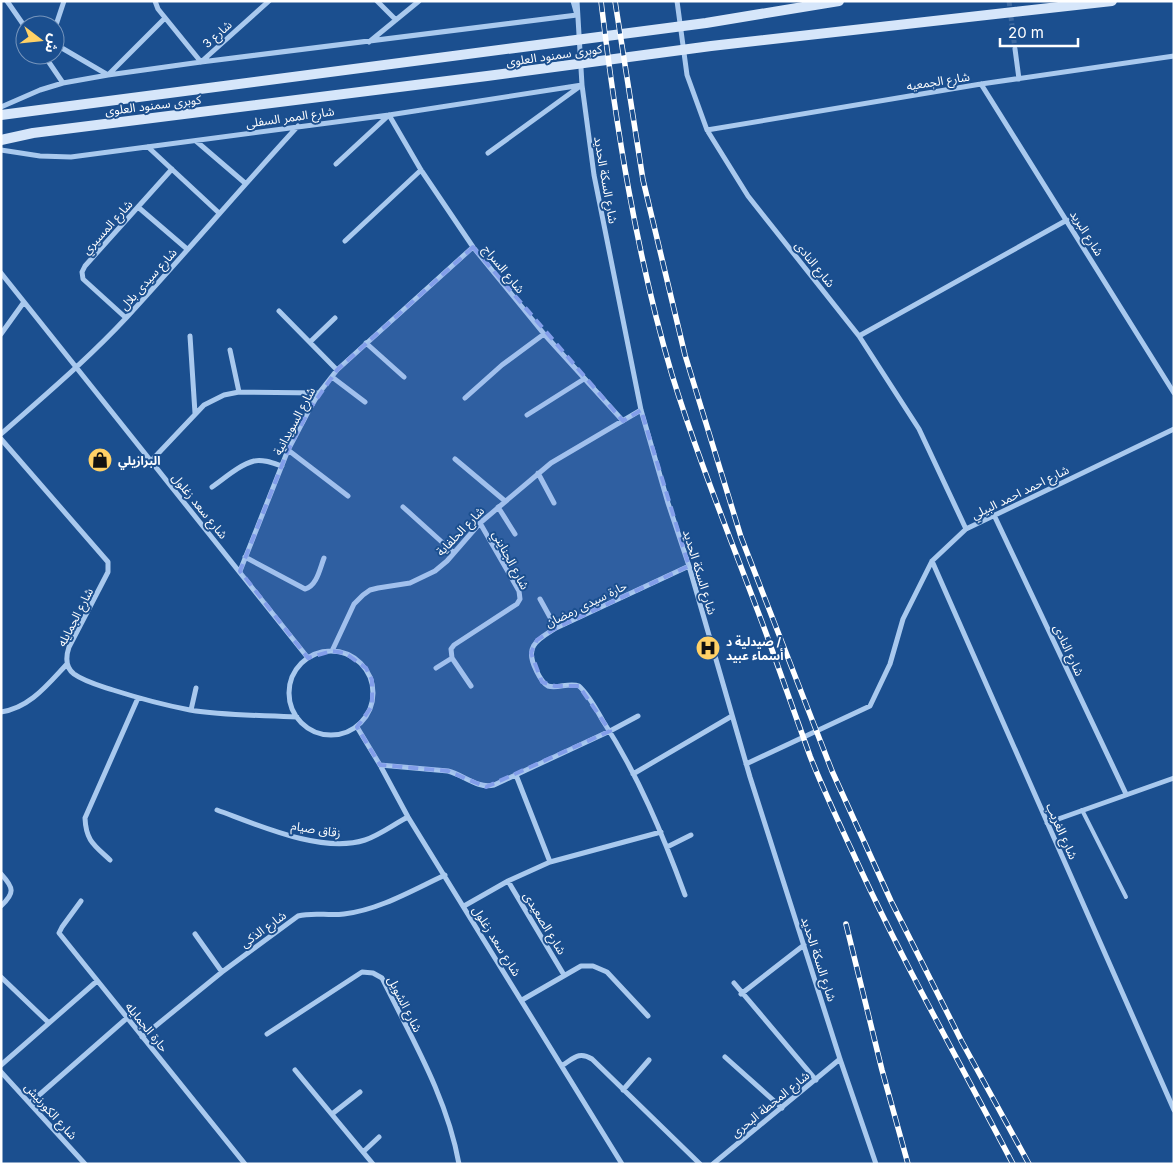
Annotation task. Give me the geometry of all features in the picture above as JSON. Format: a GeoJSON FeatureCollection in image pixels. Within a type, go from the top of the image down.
{"type":"FeatureCollection","features":[{"type":"Feature","properties":{"kind":"main road","name":"كوبرى سمنود العلوى"},"geometry":{"type":"LineString","coordinates":[[1,115],[706,24],[839,1]]}},
{"type":"Feature","properties":{"kind":"main road","name":"كوبرى سمنود العلوى"},"geometry":{"type":"LineString","coordinates":[[1,140],[33,133],[711,46],[1112,1]]}},
{"type":"Feature","properties":{"kind":"street"},"geometry":{"type":"LineString","coordinates":[[7,1],[17,15]]}},
{"type":"Feature","properties":{"kind":"street"},"geometry":{"type":"LineString","coordinates":[[59,15],[64,1]]}},
{"type":"Feature","properties":{"kind":"street"},"geometry":{"type":"LineString","coordinates":[[155,1],[158,9],[202,62]]}},
{"type":"Feature","properties":{"kind":"street","name":"شارع 3"},"geometry":{"type":"LineString","coordinates":[[202,62],[268,1]]}},
{"type":"Feature","properties":{"kind":"street"},"geometry":{"type":"LineString","coordinates":[[377,1],[396,20]]}},
{"type":"Feature","properties":{"kind":"street"},"geometry":{"type":"LineString","coordinates":[[368,42],[419,1]]}},
{"type":"Feature","properties":{"kind":"street"},"geometry":{"type":"LineString","coordinates":[[1,107],[40,90],[63,83],[108,75],[577,15],[573,1]]}},
{"type":"Feature","properties":{"kind":"street","name":"شارع السكة الحديد"},"geometry":{"type":"LineString","coordinates":[[577,1],[582,86],[594,175],[641,410],[668,503],[689,566],[746,764],[840,1059],[876,1164]]}},
{"type":"Feature","properties":{"kind":"street","name":"شارع النادى"},"geometry":{"type":"LineString","coordinates":[[677,1],[687,75],[707,130],[748,196],[859,336],[919,429],[966,529]]}},
{"type":"Feature","properties":{"kind":"street"},"geometry":{"type":"LineString","coordinates":[[108,75],[165,18]]}},
{"type":"Feature","properties":{"kind":"street"},"geometry":{"type":"LineString","coordinates":[[1016,49],[1019,79]]}},
{"type":"Feature","properties":{"kind":"street"},"geometry":{"type":"LineString","coordinates":[[65,50],[108,75]]}},
{"type":"Feature","properties":{"kind":"street","name":"شارع الجمعيه"},"geometry":{"type":"LineString","coordinates":[[707,130],[981,84],[1174,56]]}},
{"type":"Feature","properties":{"kind":"street"},"geometry":{"type":"LineString","coordinates":[[51,65],[63,83]]}},
{"type":"Feature","properties":{"kind":"street","name":"شارع البريد"},"geometry":{"type":"LineString","coordinates":[[981,84],[1174,393]]}},
{"type":"Feature","properties":{"kind":"street"},"geometry":{"type":"LineString","coordinates":[[488,153],[582,86]]}},
{"type":"Feature","properties":{"kind":"street","name":"شارع الممر السفلى"},"geometry":{"type":"LineString","coordinates":[[1,150],[40,156],[71,157],[389,115],[582,86]]}},
{"type":"Feature","properties":{"kind":"street"},"geometry":{"type":"LineString","coordinates":[[336,164],[389,115]]}},
{"type":"Feature","properties":{"kind":"street","name":"شارع السراج"},"geometry":{"type":"LineString","coordinates":[[389,115],[421,170],[472,247],[544,334],[623,421]]}},
{"type":"Feature","properties":{"kind":"street","name":"شارع سيدى بلال"},"geometry":{"type":"LineString","coordinates":[[1,434],[76,367],[126,318],[298,126]]}},
{"type":"Feature","properties":{"kind":"street"},"geometry":{"type":"LineString","coordinates":[[196,141],[245,183]]}},
{"type":"Feature","properties":{"kind":"street"},"geometry":{"type":"LineString","coordinates":[[148,147],[219,213]]}},
{"type":"Feature","properties":{"kind":"street","name":"شارع المسيري"},"geometry":{"type":"LineString","coordinates":[[126,318],[84,279],[82,272],[172,169]]}},
{"type":"Feature","properties":{"kind":"street"},"geometry":{"type":"LineString","coordinates":[[345,241],[421,170]]}},
{"type":"Feature","properties":{"kind":"street"},"geometry":{"type":"LineString","coordinates":[[138,207],[187,249]]}},
{"type":"Feature","properties":{"kind":"street"},"geometry":{"type":"LineString","coordinates":[[859,336],[1067,220]]}},
{"type":"Feature","properties":{"kind":"street","name":"شارع السويدانية"},"geometry":{"type":"LineString","coordinates":[[240,571],[288,450],[319,394],[337,370],[472,247]]}},
{"type":"Feature","properties":{"kind":"street","name":"شارع سعد زغلول"},"geometry":{"type":"LineString","coordinates":[[1,273],[308,658]]}},
{"type":"Feature","properties":{"kind":"street"},"geometry":{"type":"LineString","coordinates":[[1,334],[24,302]]}},
{"type":"Feature","properties":{"kind":"street"},"geometry":{"type":"LineString","coordinates":[[279,311],[337,370]]}},
{"type":"Feature","properties":{"kind":"street"},"geometry":{"type":"LineString","coordinates":[[310,342],[335,318]]}},
{"type":"Feature","properties":{"kind":"street"},"geometry":{"type":"LineString","coordinates":[[465,398],[502,365],[544,334]]}},
{"type":"Feature","properties":{"kind":"street"},"geometry":{"type":"LineString","coordinates":[[190,336],[195,414]]}},
{"type":"Feature","properties":{"kind":"street"},"geometry":{"type":"LineString","coordinates":[[366,343],[404,377]]}},
{"type":"Feature","properties":{"kind":"street"},"geometry":{"type":"LineString","coordinates":[[230,350],[239,392]]}},
{"type":"Feature","properties":{"kind":"street"},"geometry":{"type":"LineString","coordinates":[[332,377],[364,402]]}},
{"type":"Feature","properties":{"kind":"street"},"geometry":{"type":"LineString","coordinates":[[528,415],[584,379]]}},
{"type":"Feature","properties":{"kind":"street"},"geometry":{"type":"LineString","coordinates":[[151,461],[204,405],[224,395],[239,392],[319,394]]}},
{"type":"Feature","properties":{"kind":"street","name":"شارع الحلفاية"},"geometry":{"type":"LineString","coordinates":[[332,651],[354,604],[362,595],[370,590],[410,583],[435,571],[454,553],[480,523],[538,473],[551,463],[641,410]]}},
{"type":"Feature","properties":{"kind":"street","name":"شارع احمد احمد البيلي"},"geometry":{"type":"LineString","coordinates":[[746,764],[870,706],[890,664],[903,620],[932,561],[966,529],[1174,429]]}},
{"type":"Feature","properties":{"kind":"street","name":"شارع الجمايله"},"geometry":{"type":"LineString","coordinates":[[1,439],[108,562],[106,578],[66,655],[67,664],[74,674],[98,685],[138,698],[191,710],[297,717]]}},
{"type":"Feature","properties":{"kind":"street"},"geometry":{"type":"LineString","coordinates":[[288,450],[348,496]]}},
{"type":"Feature","properties":{"kind":"street"},"geometry":{"type":"LineString","coordinates":[[455,459],[505,501]]}},
{"type":"Feature","properties":{"kind":"street"},"geometry":{"type":"LineString","coordinates":[[212,487],[240,467],[254,461],[265,461],[282,466]]}},
{"type":"Feature","properties":{"kind":"street"},"geometry":{"type":"LineString","coordinates":[[538,473],[554,503]]}},
{"type":"Feature","properties":{"kind":"street"},"geometry":{"type":"LineString","coordinates":[[403,507],[454,553]]}},
{"type":"Feature","properties":{"kind":"street"},"geometry":{"type":"LineString","coordinates":[[498,507],[515,534]]}},
{"type":"Feature","properties":{"kind":"street","name":"شارع النادى"},"geometry":{"type":"LineString","coordinates":[[994,515],[1126,794]]}},
{"type":"Feature","properties":{"kind":"street","name":"شارع الجنايني"},"geometry":{"type":"LineString","coordinates":[[452,658],[451,649],[454,645],[517,604],[520,599],[519,591],[480,523]]}},
{"type":"Feature","properties":{"kind":"street"},"geometry":{"type":"LineString","coordinates":[[245,557],[305,589],[310,588],[314,583],[324,558]]}},
{"type":"Feature","properties":{"kind":"street","name":"شارع الغريب"},"geometry":{"type":"LineString","coordinates":[[932,561],[1174,1110]]}},
{"type":"Feature","properties":{"kind":"street","name":"حارة سيدى رمضان"},"geometry":{"type":"LineString","coordinates":[[685,896],[661,832],[610,731],[579,686],[569,684],[548,686],[542,682],[532,661],[533,646],[537,640],[556,628],[689,566]]}},
{"type":"Feature","properties":{"kind":"street"},"geometry":{"type":"LineString","coordinates":[[540,599],[556,628]]}},
{"type":"Feature","properties":{"kind":"street"},"geometry":{"type":"LineString","coordinates":[[332,651],[345,653],[357,659],[366,668],[372,680],[374,693],[372,706],[366,717],[357,727],[336,735],[325,735],[314,732],[297,717],[292,707],[290,685],[300,665],[308,658],[320,652],[332,651]]}},
{"type":"Feature","properties":{"kind":"street"},"geometry":{"type":"LineString","coordinates":[[436,668],[452,658],[471,686]]}},
{"type":"Feature","properties":{"kind":"street"},"geometry":{"type":"LineString","coordinates":[[1,712],[11,711],[29,702],[67,664]]}},
{"type":"Feature","properties":{"kind":"street"},"geometry":{"type":"LineString","coordinates":[[191,710],[196,688]]}},
{"type":"Feature","properties":{"kind":"street"},"geometry":{"type":"LineString","coordinates":[[110,860],[91,842],[86,831],[86,818],[138,698]]}},
{"type":"Feature","properties":{"kind":"street"},"geometry":{"type":"LineString","coordinates":[[380,765],[458,773],[486,787],[516,775],[638,716]]}},
{"type":"Feature","properties":{"kind":"street"},"geometry":{"type":"LineString","coordinates":[[633,774],[732,716]]}},
{"type":"Feature","properties":{"kind":"street","name":"شارع سعد زغلول"},"geometry":{"type":"LineString","coordinates":[[357,727],[408,817],[622,1164]]}},
{"type":"Feature","properties":{"kind":"street"},"geometry":{"type":"LineString","coordinates":[[516,775],[550,862]]}},
{"type":"Feature","properties":{"kind":"street"},"geometry":{"type":"LineString","coordinates":[[1047,823],[1174,778]]}},
{"type":"Feature","properties":{"kind":"street","name":"زقاق صيام"},"geometry":{"type":"LineString","coordinates":[[217,810],[289,836],[338,845],[365,840],[408,817]]}},
{"type":"Feature","properties":{"kind":"street"},"geometry":{"type":"LineString","coordinates":[[464,906],[508,881],[550,862],[661,832]]}},
{"type":"Feature","properties":{"kind":"street"},"geometry":{"type":"LineString","coordinates":[[667,847],[691,835]]}},
{"type":"Feature","properties":{"kind":"street"},"geometry":{"type":"LineString","coordinates":[[1,874],[9,882],[12,889],[10,898],[1,906]]}},
{"type":"Feature","properties":{"kind":"street","name":"شارع الذكى"},"geometry":{"type":"LineString","coordinates":[[142,1037],[222,972],[298,916],[308,914],[343,914],[370,908],[444,875]]}},
{"type":"Feature","properties":{"kind":"street","name":"شارع الصعيدى"},"geometry":{"type":"LineString","coordinates":[[508,881],[564,975]]}},
{"type":"Feature","properties":{"kind":"street","name":"حارة الجمايله"},"geometry":{"type":"LineString","coordinates":[[81,901],[59,933],[245,1164]]}},
{"type":"Feature","properties":{"kind":"street"},"geometry":{"type":"LineString","coordinates":[[195,934],[222,972]]}},
{"type":"Feature","properties":{"kind":"street"},"geometry":{"type":"LineString","coordinates":[[742,994],[804,945]]}},
{"type":"Feature","properties":{"kind":"street"},"geometry":{"type":"LineString","coordinates":[[522,1000],[581,966],[593,966],[607,972],[648,1016]]}},
{"type":"Feature","properties":{"kind":"street","name":"شارع الشويل"},"geometry":{"type":"LineString","coordinates":[[267,1034],[362,972],[374,972],[382,978],[436,1088],[455,1142],[459,1164]]}},
{"type":"Feature","properties":{"kind":"street"},"geometry":{"type":"LineString","coordinates":[[1,977],[49,1023]]}},
{"type":"Feature","properties":{"kind":"street"},"geometry":{"type":"LineString","coordinates":[[1,1065],[97,981]]}},
{"type":"Feature","properties":{"kind":"street"},"geometry":{"type":"LineString","coordinates":[[734,983],[816,1080]]}},
{"type":"Feature","properties":{"kind":"street"},"geometry":{"type":"LineString","coordinates":[[30,1103],[127,1018]]}},
{"type":"Feature","properties":{"kind":"street"},"geometry":{"type":"LineString","coordinates":[[562,1066],[578,1055],[585,1055],[592,1059],[700,1164]]}},
{"type":"Feature","properties":{"kind":"street"},"geometry":{"type":"LineString","coordinates":[[725,1057],[782,1108]]}},
{"type":"Feature","properties":{"kind":"street","name":"شارع المحطة البحرى"},"geometry":{"type":"LineString","coordinates":[[713,1164],[840,1059]]}},
{"type":"Feature","properties":{"kind":"street"},"geometry":{"type":"LineString","coordinates":[[623,1090],[649,1060]]}},
{"type":"Feature","properties":{"kind":"street"},"geometry":{"type":"LineString","coordinates":[[295,1070],[373,1164]]}},
{"type":"Feature","properties":{"kind":"street","name":"شارع الكورنيش"},"geometry":{"type":"LineString","coordinates":[[1,1072],[85,1164]]}},
{"type":"Feature","properties":{"kind":"street"},"geometry":{"type":"LineString","coordinates":[[332,1114],[360,1092]]}},
{"type":"Feature","properties":{"kind":"street"},"geometry":{"type":"LineString","coordinates":[[363,1152],[379,1137]]}},
{"type":"Feature","properties":{"kind":"lane"},"geometry":{"type":"LineString","coordinates":[[1082,810],[1126,897]]}},
{"type":"Feature","properties":{"kind":"highlighted area"},"geometry":{"type":"Polygon","coordinates":[[[473,247],[623,421],[641,410],[689,566],[556,628],[537,640],[531,653],[542,682],[555,686],[579,686],[610,731],[486,787],[448,771],[380,765],[357,727],[372,706],[372,680],[366,668],[345,653],[332,651],[308,658],[240,571],[288,450],[309,410],[337,370],[473,247]]]}},
{"type":"Feature","properties":{"kind":"tunnel"},"geometry":{"type":"LineString","coordinates":[[1009,1],[1015,49]]}},
{"type":"Feature","properties":{"kind":"railway"},"geometry":{"type":"LineString","coordinates":[[601,1],[613,95],[638,236],[659,329],[694,440],[825,793],[871,893],[1013,1164]]}},
{"type":"Feature","properties":{"kind":"railway"},"geometry":{"type":"LineString","coordinates":[[615,1],[643,180],[685,355],[741,537],[832,771],[891,901],[962,1042],[1029,1164]]}},
{"type":"Feature","properties":{"kind":"railway"},"geometry":{"type":"LineString","coordinates":[[846,924],[882,1070],[908,1164]]}},
{"type":"Feature","properties":{"kind":"place","name":"البرازيلي"},"geometry":{"type":"Point","coordinates":[100,460]}},
{"type":"Feature","properties":{"kind":"place","name":"صيدلية د / أسماء عبيد"},"geometry":{"type":"Point","coordinates":[708,648]}}]}
